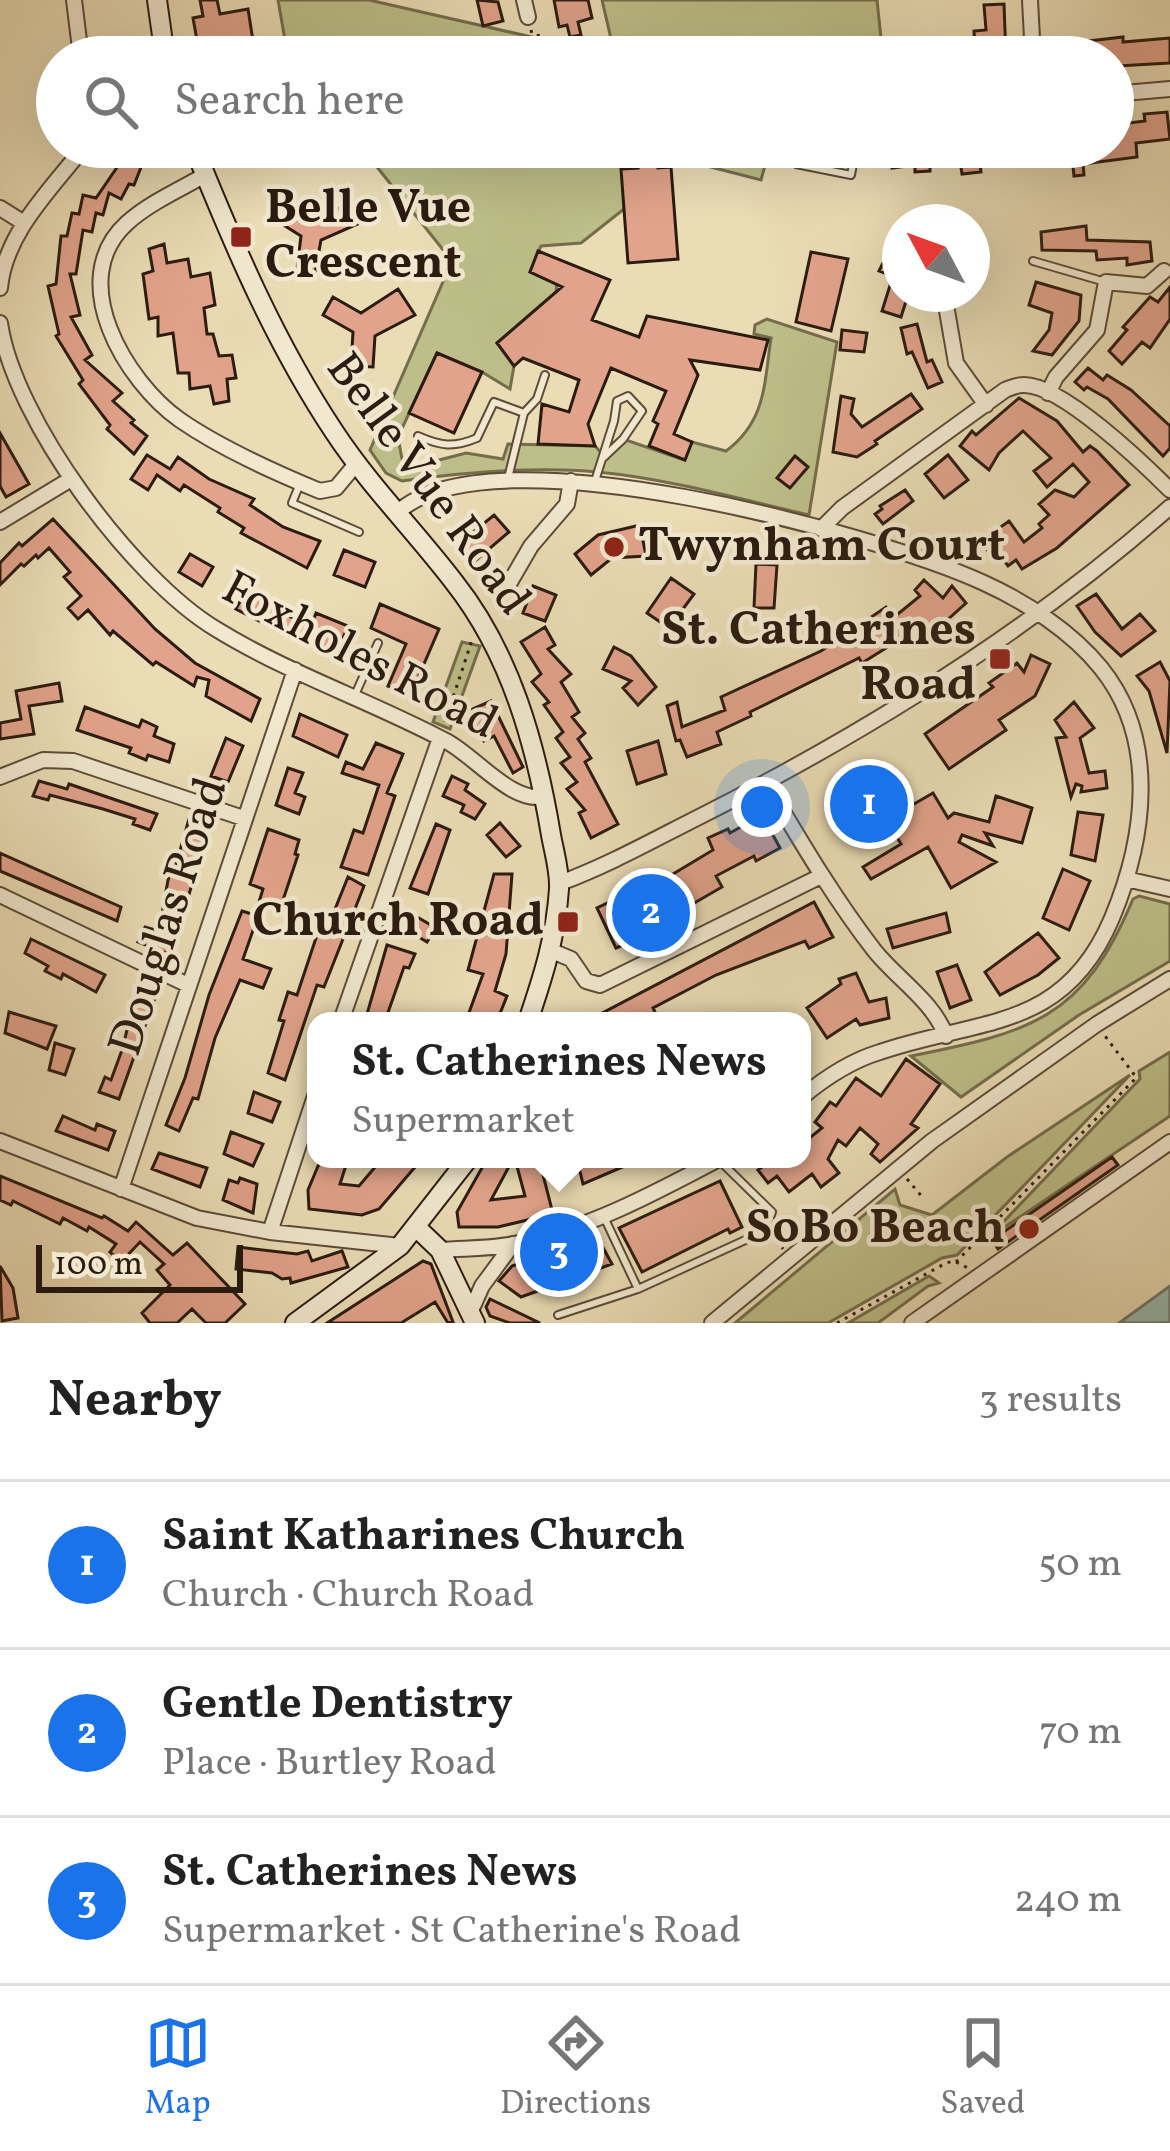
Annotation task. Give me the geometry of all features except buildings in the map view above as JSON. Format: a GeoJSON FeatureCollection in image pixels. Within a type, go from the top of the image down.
{"type":"FeatureCollection","features":[{"type":"Feature","properties":{"kind":"main road"},"geometry":{"type":"LineString","coordinates":[[157,0],[162,36]]}},
{"type":"Feature","properties":{"kind":"main road","name":"Belle Vue Road"},"geometry":{"type":"LineString","coordinates":[[203,168],[280,345],[356,464],[483,623],[515,691],[545,796],[560,883],[552,951],[531,1012]]}},
{"type":"Feature","properties":{"kind":"main road"},"geometry":{"type":"LineString","coordinates":[[301,1321],[400,1246],[461,1168]]}},
{"type":"Feature","properties":{"kind":"main road"},"geometry":{"type":"LineString","coordinates":[[417,1228],[440,1250],[473,1318]]}},
{"type":"Feature","properties":{"kind":"street"},"geometry":{"type":"LineString","coordinates":[[74,0],[78,36]]}},
{"type":"Feature","properties":{"kind":"street"},"geometry":{"type":"LineString","coordinates":[[524,0],[529,17]]}},
{"type":"Feature","properties":{"kind":"street"},"geometry":{"type":"LineString","coordinates":[[1030,0],[1032,36]]}},
{"type":"Feature","properties":{"kind":"street"},"geometry":{"type":"LineString","coordinates":[[1134,92],[1170,88]]}},
{"type":"Feature","properties":{"kind":"street"},"geometry":{"type":"LineString","coordinates":[[0,289],[9,250],[24,223],[67,168]]}},
{"type":"Feature","properties":{"kind":"street"},"geometry":{"type":"LineString","coordinates":[[206,175],[154,203],[125,224],[113,240],[101,273],[102,310],[115,340],[156,400],[197,430],[320,491],[336,488],[356,464]]}},
{"type":"Feature","properties":{"kind":"street"},"geometry":{"type":"LineString","coordinates":[[0,208],[24,223]]}},
{"type":"Feature","properties":{"kind":"street"},"geometry":{"type":"LineString","coordinates":[[1048,393],[1097,330],[1106,282],[1147,286],[1164,271]]}},
{"type":"Feature","properties":{"kind":"street"},"geometry":{"type":"LineString","coordinates":[[947,312],[956,363],[986,405]]}},
{"type":"Feature","properties":{"kind":"street","name":"Foxholes Road"},"geometry":{"type":"LineString","coordinates":[[0,323],[21,393],[71,479],[178,602],[218,631],[440,737],[468,753],[514,793],[533,799],[545,796]]}},
{"type":"Feature","properties":{"kind":"street"},"geometry":{"type":"LineString","coordinates":[[821,529],[842,508],[1020,385],[1048,393],[1093,420],[1170,490]]}},
{"type":"Feature","properties":{"kind":"street"},"geometry":{"type":"LineString","coordinates":[[0,522],[71,479]]}},
{"type":"Feature","properties":{"kind":"street"},"geometry":{"type":"LineString","coordinates":[[506,589],[531,546],[567,503],[571,481]]}},
{"type":"Feature","properties":{"kind":"street"},"geometry":{"type":"LineString","coordinates":[[397,513],[436,488],[595,481],[821,529],[951,568],[1038,613],[1100,668],[1130,722],[1140,753],[1141,776],[1140,814],[1126,879],[1095,953],[1059,994],[999,1022],[882,1051],[848,1065],[811,1090]]}},
{"type":"Feature","properties":{"kind":"street"},"geometry":{"type":"LineString","coordinates":[[560,883],[766,783],[847,736],[1038,613],[1170,507]]}},
{"type":"Feature","properties":{"kind":"street","name":"Douglas Road"},"geometry":{"type":"LineString","coordinates":[[121,1189],[295,670]]}},
{"type":"Feature","properties":{"kind":"street"},"geometry":{"type":"LineString","coordinates":[[344,1012],[440,737]]}},
{"type":"Feature","properties":{"kind":"street"},"geometry":{"type":"LineString","coordinates":[[0,777],[43,760],[73,761],[243,818]]}},
{"type":"Feature","properties":{"kind":"street"},"geometry":{"type":"LineString","coordinates":[[766,783],[821,875],[876,953],[940,1020],[946,1036]]}},
{"type":"Feature","properties":{"kind":"street"},"geometry":{"type":"LineString","coordinates":[[552,951],[571,959],[586,981],[600,985],[821,875]]}},
{"type":"Feature","properties":{"kind":"street"},"geometry":{"type":"LineString","coordinates":[[1126,879],[1170,889]]}},
{"type":"Feature","properties":{"kind":"street"},"geometry":{"type":"LineString","coordinates":[[0,896],[188,985]]}},
{"type":"Feature","properties":{"kind":"street"},"geometry":{"type":"LineString","coordinates":[[712,1323],[898,1168],[1097,1024],[1170,979]]}},
{"type":"Feature","properties":{"kind":"street"},"geometry":{"type":"LineString","coordinates":[[270,1232],[307,1120]]}},
{"type":"Feature","properties":{"kind":"street"},"geometry":{"type":"LineString","coordinates":[[0,1141],[197,1218],[270,1232],[400,1246]]}},
{"type":"Feature","properties":{"kind":"street"},"geometry":{"type":"LineString","coordinates":[[912,1323],[1170,1142]]}},
{"type":"Feature","properties":{"kind":"street"},"geometry":{"type":"LineString","coordinates":[[440,1250],[513,1244],[603,1215],[700,1168]]}},
{"type":"Feature","properties":{"kind":"street"},"geometry":{"type":"LineString","coordinates":[[473,1318],[482,1286],[513,1244]]}},
{"type":"Feature","properties":{"kind":"lane"},"geometry":{"type":"LineString","coordinates":[[816,168],[851,175],[852,168]]}},
{"type":"Feature","properties":{"kind":"lane"},"geometry":{"type":"LineString","coordinates":[[1033,261],[1106,282]]}},
{"type":"Feature","properties":{"kind":"lane"},"geometry":{"type":"LineString","coordinates":[[507,482],[524,413],[537,399],[544,375]]}},
{"type":"Feature","properties":{"kind":"lane"},"geometry":{"type":"LineString","coordinates":[[595,481],[616,400],[628,395],[642,411],[604,457]]}},
{"type":"Feature","properties":{"kind":"lane"},"geometry":{"type":"LineString","coordinates":[[418,436],[441,447],[460,445],[477,438],[494,403],[524,413]]}},
{"type":"Feature","properties":{"kind":"lane"},"geometry":{"type":"LineString","coordinates":[[301,483],[292,502],[359,532]]}},
{"type":"Feature","properties":{"kind":"lane"},"geometry":{"type":"LineString","coordinates":[[353,699],[378,643]]}},
{"type":"Feature","properties":{"kind":"lane"},"geometry":{"type":"LineString","coordinates":[[558,1316],[638,1288],[765,1231],[772,1212],[728,1168]]}},
{"type":"Feature","properties":{"kind":"lane"},"geometry":{"type":"LineString","coordinates":[[603,1215],[638,1288]]}},
{"type":"Feature","properties":{"kind":"path"},"geometry":{"type":"LineString","coordinates":[[529,17],[532,34],[541,36]]}},
{"type":"Feature","properties":{"kind":"path"},"geometry":{"type":"LineString","coordinates":[[440,737],[473,638],[483,623]]}},
{"type":"Feature","properties":{"kind":"path"},"geometry":{"type":"LineString","coordinates":[[956,1262],[1134,1080],[1112,1046]]}},
{"type":"Feature","properties":{"kind":"path"},"geometry":{"type":"LineString","coordinates":[[898,1168],[924,1198]]}},
{"type":"Feature","properties":{"kind":"path"},"geometry":{"type":"LineString","coordinates":[[765,1231],[775,1232],[788,1259]]}},
{"type":"Feature","properties":{"kind":"path"},"geometry":{"type":"LineString","coordinates":[[837,1323],[946,1263],[956,1262],[978,1274]]}},
{"type":"Feature","properties":{"kind":"green space"},"geometry":{"type":"Polygon","coordinates":[[[278,0],[369,0],[527,36],[284,36],[278,0]]]}},
{"type":"Feature","properties":{"kind":"green space"},"geometry":{"type":"Polygon","coordinates":[[[602,0],[877,0],[881,36],[610,36],[602,0]]]}},
{"type":"Feature","properties":{"kind":"green space"},"geometry":{"type":"Polygon","coordinates":[[[378,168],[623,168],[624,209],[581,243],[541,246],[530,272],[557,284],[556,292],[497,343],[514,366],[510,389],[437,353],[398,437],[402,459],[412,467],[466,453],[503,459],[508,444],[595,446],[604,456],[623,439],[684,460],[692,442],[726,451],[749,427],[761,401],[771,338],[754,334],[755,325],[767,319],[837,342],[809,515],[678,484],[598,472],[500,471],[402,481],[386,473],[370,450],[452,261],[378,168]]]}},
{"type":"Feature","properties":{"kind":"green space"},"geometry":{"type":"Polygon","coordinates":[[[714,168],[764,168],[761,180],[714,168]]]}},
{"type":"Feature","properties":{"kind":"green space"},"geometry":{"type":"Polygon","coordinates":[[[462,642],[480,646],[450,729],[433,722],[462,642]]]}},
{"type":"Feature","properties":{"kind":"green space"},"geometry":{"type":"Polygon","coordinates":[[[1139,896],[1170,904],[1170,961],[1079,1015],[961,1097],[911,1056],[989,1038],[1048,1014],[1094,971],[1133,899],[1139,896]]]}},
{"type":"Feature","properties":{"kind":"green space"},"geometry":{"type":"Polygon","coordinates":[[[1170,1052],[1170,1116],[987,1239],[1140,1079],[1139,1071],[1170,1052]]]}},
{"type":"Feature","properties":{"kind":"green space"},"geometry":{"type":"Polygon","coordinates":[[[1130,1075],[957,1255],[942,1258],[828,1323],[735,1323],[895,1189],[900,1205],[932,1215],[1007,1157],[1130,1075]]]}},
{"type":"Feature","properties":{"kind":"green space"},"geometry":{"type":"Polygon","coordinates":[[[929,1276],[939,1283],[878,1323],[848,1323],[929,1276]]]}},
{"type":"Feature","properties":{"kind":"water"},"geometry":{"type":"Polygon","coordinates":[[[1170,1286],[1170,1323],[1119,1323],[1170,1286]]]}},
{"type":"Feature","properties":{"kind":"place","name":"Belle Vue Crescent"},"geometry":{"type":"Point","coordinates":[241,237]}},
{"type":"Feature","properties":{"kind":"place","name":"Twynham Court"},"geometry":{"type":"Point","coordinates":[614,547]}},
{"type":"Feature","properties":{"kind":"place","name":"St. Catherines Road"},"geometry":{"type":"Point","coordinates":[1000,659]}},
{"type":"Feature","properties":{"kind":"place","name":"Saint Katharines Church"},"geometry":{"type":"Point","coordinates":[869,804]}},
{"type":"Feature","properties":{"kind":"place","name":"Gentle Dentistry"},"geometry":{"type":"Point","coordinates":[651,913]}},
{"type":"Feature","properties":{"kind":"place","name":"Church Road"},"geometry":{"type":"Point","coordinates":[568,922]}},
{"type":"Feature","properties":{"kind":"place","name":"SoBo Beach"},"geometry":{"type":"Point","coordinates":[1029,1229]}},
{"type":"Feature","properties":{"kind":"place","name":"St. Catherines News"},"geometry":{"type":"Point","coordinates":[559,1252]}}]}
